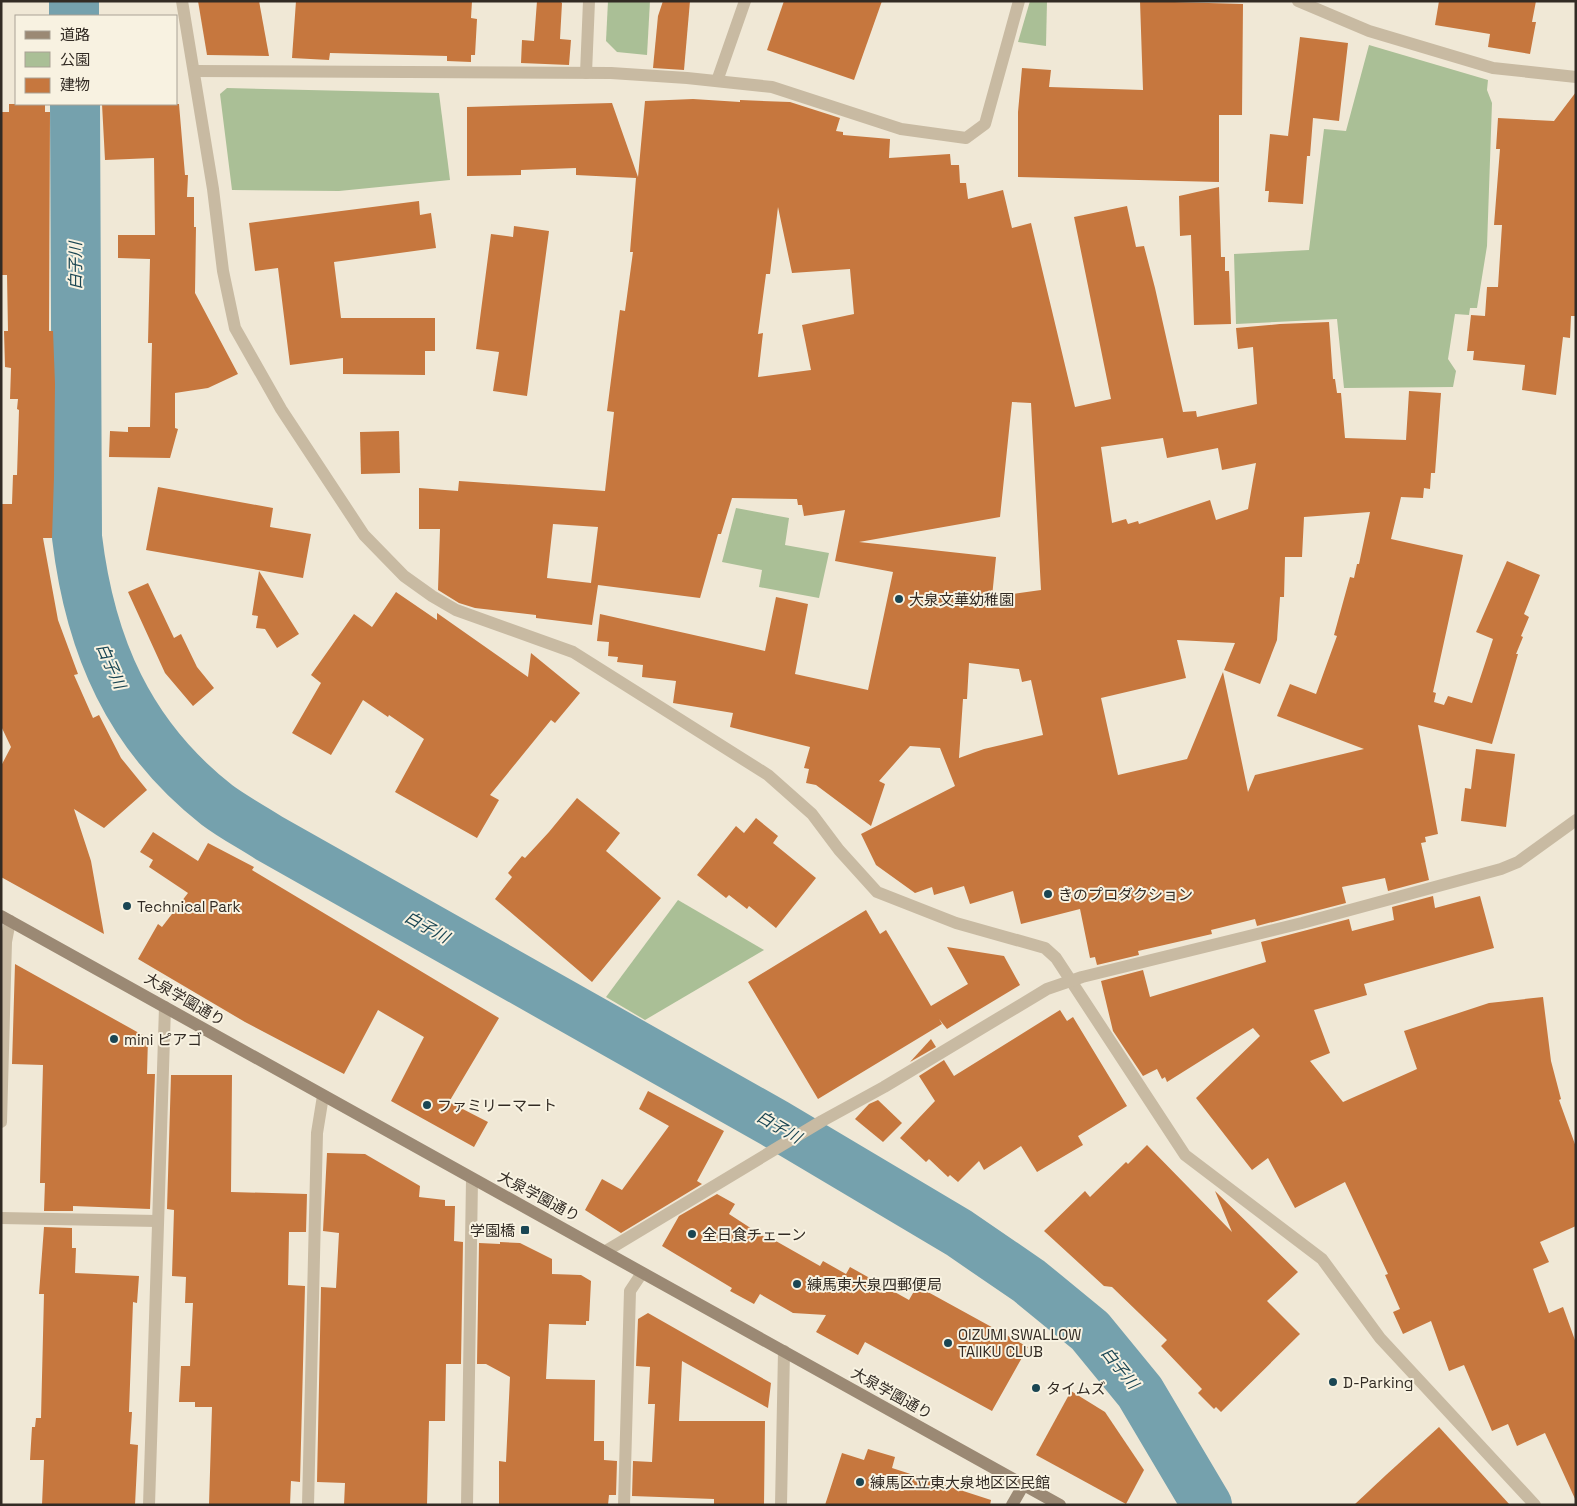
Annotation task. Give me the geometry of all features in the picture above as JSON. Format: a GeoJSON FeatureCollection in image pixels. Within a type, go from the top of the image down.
{"type":"FeatureCollection","features":[{"type":"Feature","properties":{"kind":"street"},"geometry":{"type":"LineString","coordinates":[[182,1],[194,70],[223,271],[235,328],[290,424],[364,535],[378,552],[404,576],[456,610],[573,652],[768,775],[812,814],[840,850],[877,892],[956,923],[1045,948],[1056,958],[1185,1155],[1322,1259],[1380,1338],[1535,1505]]}},
{"type":"Feature","properties":{"kind":"street"},"geometry":{"type":"LineString","coordinates":[[586,73],[589,1]]}},
{"type":"Feature","properties":{"kind":"street"},"geometry":{"type":"LineString","coordinates":[[717,81],[745,1]]}},
{"type":"Feature","properties":{"kind":"street"},"geometry":{"type":"LineString","coordinates":[[194,70],[586,73],[717,81],[772,87],[901,129],[966,138],[985,124],[1019,1]]}},
{"type":"Feature","properties":{"kind":"street"},"geometry":{"type":"LineString","coordinates":[[1298,1],[1369,31],[1493,68],[1576,77]]}},
{"type":"Feature","properties":{"kind":"street"},"geometry":{"type":"LineString","coordinates":[[606,1251],[1047,989],[1070,981],[1302,923],[1501,869],[1518,862],[1576,820]]}},
{"type":"Feature","properties":{"kind":"street"},"geometry":{"type":"LineString","coordinates":[[1,1122],[6,919]]}},
{"type":"Feature","properties":{"kind":"street","name":"大泉学園通り"},"geometry":{"type":"LineString","coordinates":[[6,919],[1060,1505]]}},
{"type":"Feature","properties":{"kind":"street"},"geometry":{"type":"LineString","coordinates":[[149,1505],[165,1007]]}},
{"type":"Feature","properties":{"kind":"street"},"geometry":{"type":"LineString","coordinates":[[308,1505],[318,1133],[323,1096]]}},
{"type":"Feature","properties":{"kind":"street"},"geometry":{"type":"LineString","coordinates":[[467,1505],[472,1178]]}},
{"type":"Feature","properties":{"kind":"street"},"geometry":{"type":"LineString","coordinates":[[1,1218],[157,1221]]}},
{"type":"Feature","properties":{"kind":"street"},"geometry":{"type":"LineString","coordinates":[[624,1505],[630,1291],[642,1273]]}},
{"type":"Feature","properties":{"kind":"street"},"geometry":{"type":"LineString","coordinates":[[781,1505],[784,1352]]}},
{"type":"Feature","properties":{"kind":"street"},"geometry":{"type":"LineString","coordinates":[[1012,1505],[1024,1484]]}},
{"type":"Feature","properties":{"kind":"green space"},"geometry":{"type":"Polygon","coordinates":[[[608,1],[650,1],[647,55],[617,52],[606,41],[608,1]]]}},
{"type":"Feature","properties":{"kind":"green space"},"geometry":{"type":"Polygon","coordinates":[[[1030,1],[1047,1],[1046,46],[1018,42],[1030,1]]]}},
{"type":"Feature","properties":{"kind":"green space"},"geometry":{"type":"Polygon","coordinates":[[[1369,45],[1488,80],[1487,90],[1492,103],[1487,246],[1477,308],[1470,308],[1469,315],[1455,314],[1448,359],[1456,371],[1453,387],[1344,388],[1337,319],[1236,324],[1234,254],[1309,250],[1324,129],[1346,131],[1369,45]]]}},
{"type":"Feature","properties":{"kind":"green space"},"geometry":{"type":"Polygon","coordinates":[[[227,88],[439,93],[450,180],[339,191],[232,190],[220,94],[227,88]]]}},
{"type":"Feature","properties":{"kind":"green space"},"geometry":{"type":"Polygon","coordinates":[[[736,508],[789,518],[785,545],[829,553],[819,598],[759,587],[762,570],[722,562],[736,508]]]}},
{"type":"Feature","properties":{"kind":"green space"},"geometry":{"type":"Polygon","coordinates":[[[678,900],[764,950],[645,1020],[606,997],[678,900]]]}},
{"type":"Feature","properties":{"kind":"building"},"geometry":{"type":"Polygon","coordinates":[[[198,1],[259,1],[269,56],[207,55],[198,1]]]}},
{"type":"Feature","properties":{"kind":"building"},"geometry":{"type":"Polygon","coordinates":[[[296,1],[472,1],[471,18],[477,19],[475,55],[471,55],[471,62],[447,61],[447,56],[330,53],[329,60],[292,58],[296,1]]]}},
{"type":"Feature","properties":{"kind":"building"},"geometry":{"type":"Polygon","coordinates":[[[537,1],[560,1],[562,3],[560,39],[571,40],[569,65],[521,63],[522,40],[534,41],[537,1]]]}},
{"type":"Feature","properties":{"kind":"building"},"geometry":{"type":"Polygon","coordinates":[[[663,1],[690,1],[684,70],[653,68],[658,16],[663,1]]]}},
{"type":"Feature","properties":{"kind":"building"},"geometry":{"type":"Polygon","coordinates":[[[784,1],[882,1],[854,80],[767,50],[784,1]]]}},
{"type":"Feature","properties":{"kind":"building"},"geometry":{"type":"Polygon","coordinates":[[[1140,1],[1243,4],[1242,115],[1219,115],[1219,182],[1018,177],[1018,112],[1022,68],[1051,70],[1049,87],[1143,90],[1140,1]]]}},
{"type":"Feature","properties":{"kind":"building"},"geometry":{"type":"Polygon","coordinates":[[[1439,1],[1536,1],[1532,22],[1536,22],[1530,54],[1488,47],[1490,34],[1435,25],[1439,1]]]}},
{"type":"Feature","properties":{"kind":"building"},"geometry":{"type":"Polygon","coordinates":[[[1300,37],[1348,43],[1339,121],[1313,118],[1310,156],[1307,156],[1303,204],[1268,202],[1269,191],[1265,191],[1270,134],[1288,136],[1300,37]]]}},
{"type":"Feature","properties":{"kind":"building"},"geometry":{"type":"Polygon","coordinates":[[[1576,92],[1576,316],[1571,316],[1570,338],[1563,337],[1556,395],[1522,390],[1525,365],[1473,360],[1474,351],[1467,351],[1471,315],[1485,316],[1487,287],[1498,287],[1502,225],[1494,225],[1500,149],[1496,149],[1498,118],[1554,121],[1576,92]]]}},
{"type":"Feature","properties":{"kind":"building"},"geometry":{"type":"Polygon","coordinates":[[[693,99],[740,102],[740,100],[790,102],[840,118],[836,131],[843,132],[843,135],[890,139],[889,158],[950,154],[951,165],[959,165],[960,183],[966,183],[968,199],[1003,190],[1012,228],[1031,223],[1075,407],[1111,399],[1074,217],[1127,206],[1136,247],[1144,246],[1183,412],[1196,411],[1197,417],[1257,404],[1253,347],[1238,349],[1236,328],[1280,324],[1329,322],[1333,379],[1335,379],[1337,393],[1341,393],[1345,438],[1406,440],[1409,391],[1441,393],[1435,473],[1431,473],[1430,489],[1424,488],[1423,498],[1401,497],[1391,539],[1463,555],[1433,692],[1436,693],[1434,702],[1444,705],[1448,696],[1472,703],[1493,639],[1476,632],[1507,561],[1540,575],[1524,614],[1529,617],[1521,636],[1523,637],[1516,654],[1518,654],[1492,744],[1418,725],[1438,834],[1425,837],[1426,842],[1421,843],[1429,880],[1388,891],[1385,878],[1342,887],[1346,903],[1257,926],[1255,919],[1211,930],[1212,934],[1138,951],[1139,955],[1097,965],[1095,957],[1090,958],[1080,909],[1021,924],[1013,891],[970,904],[964,886],[934,895],[932,887],[915,893],[876,865],[861,834],[955,786],[940,748],[910,746],[879,781],[885,784],[871,826],[816,785],[806,783],[809,769],[804,768],[810,747],[730,727],[733,713],[673,703],[676,681],[642,677],[643,665],[617,662],[618,657],[608,656],[609,642],[597,641],[600,614],[765,651],[776,597],[808,604],[795,674],[868,690],[893,572],[835,561],[845,510],[804,516],[802,505],[798,505],[797,499],[732,498],[721,534],[718,534],[700,598],[598,585],[592,625],[536,618],[536,615],[475,608],[459,603],[438,590],[440,529],[419,529],[419,488],[458,491],[459,481],[605,491],[614,412],[607,411],[620,310],[625,311],[633,252],[630,252],[636,178],[576,175],[576,168],[521,170],[521,175],[467,176],[467,107],[612,103],[638,177],[645,101],[693,99]],[[778,207],[770,274],[766,274],[758,334],[763,333],[758,377],[811,370],[802,325],[854,314],[850,269],[792,273],[778,207]],[[1012,402],[1000,517],[859,542],[996,557],[992,597],[1041,590],[1031,403],[1012,402]],[[1163,438],[1101,447],[1112,523],[1126,519],[1128,524],[1138,521],[1139,524],[1210,500],[1216,520],[1248,509],[1256,463],[1222,470],[1218,448],[1167,458],[1163,438]],[[1370,512],[1304,517],[1302,557],[1285,557],[1284,597],[1280,597],[1277,640],[1260,684],[1224,670],[1235,643],[1177,640],[1186,678],[1101,698],[1118,775],[1187,759],[1223,672],[1248,792],[1255,775],[1364,749],[1277,716],[1290,684],[1316,694],[1337,636],[1334,635],[1350,577],[1354,578],[1357,564],[1359,564],[1370,512]],[[553,524],[547,578],[591,583],[598,527],[553,524]],[[969,663],[967,699],[963,699],[959,758],[984,749],[1043,735],[1031,680],[1022,682],[1019,669],[969,663]]]}},
{"type":"Feature","properties":{"kind":"building"},"geometry":{"type":"Polygon","coordinates":[[[9,104],[15,104],[45,105],[45,112],[50,112],[49,331],[53,331],[55,384],[54,477],[52,538],[43,538],[58,620],[78,674],[74,675],[93,718],[99,715],[121,758],[147,790],[104,828],[74,809],[91,861],[104,934],[1,877],[1,766],[11,747],[1,726],[1,504],[12,504],[13,475],[17,475],[19,410],[17,409],[18,399],[10,399],[11,368],[5,367],[4,331],[8,331],[7,275],[1,275],[1,112],[9,112],[9,104]]]}},
{"type":"Feature","properties":{"kind":"building"},"geometry":{"type":"Polygon","coordinates":[[[179,104],[185,175],[188,175],[187,197],[194,197],[194,227],[196,227],[195,293],[238,374],[208,388],[175,393],[175,428],[178,429],[170,458],[109,457],[110,431],[128,432],[128,427],[150,427],[152,343],[148,343],[150,259],[118,258],[118,235],[155,235],[154,158],[105,160],[102,105],[179,104]]]}},
{"type":"Feature","properties":{"kind":"building"},"geometry":{"type":"Polygon","coordinates":[[[1219,187],[1221,257],[1225,257],[1225,271],[1229,271],[1231,324],[1194,325],[1191,235],[1180,236],[1179,196],[1219,187]]]}},
{"type":"Feature","properties":{"kind":"building"},"geometry":{"type":"Polygon","coordinates":[[[419,201],[420,215],[431,213],[436,248],[334,262],[341,318],[435,318],[435,351],[425,351],[425,375],[343,374],[343,358],[290,365],[278,268],[255,271],[249,223],[419,201]]]}},
{"type":"Feature","properties":{"kind":"building"},"geometry":{"type":"Polygon","coordinates":[[[514,226],[549,231],[527,396],[493,391],[499,352],[476,349],[491,234],[513,237],[514,226]]]}},
{"type":"Feature","properties":{"kind":"building"},"geometry":{"type":"Polygon","coordinates":[[[399,431],[400,473],[361,474],[360,432],[399,431]]]}},
{"type":"Feature","properties":{"kind":"building"},"geometry":{"type":"Polygon","coordinates":[[[158,487],[273,508],[270,527],[311,534],[303,578],[146,550],[158,487]]]}},
{"type":"Feature","properties":{"kind":"building"},"geometry":{"type":"Polygon","coordinates":[[[259,571],[299,634],[277,648],[265,629],[256,628],[258,616],[252,615],[259,571]]]}},
{"type":"Feature","properties":{"kind":"building"},"geometry":{"type":"Polygon","coordinates":[[[148,583],[174,638],[181,634],[197,667],[214,688],[193,706],[165,673],[128,592],[148,583]]]}},
{"type":"Feature","properties":{"kind":"building"},"geometry":{"type":"Polygon","coordinates":[[[396,592],[437,620],[437,613],[528,677],[531,653],[580,693],[555,723],[551,720],[490,795],[499,800],[477,838],[395,792],[424,739],[363,700],[331,755],[292,733],[321,683],[311,675],[354,614],[372,627],[396,592]]]}},
{"type":"Feature","properties":{"kind":"building"},"geometry":{"type":"Polygon","coordinates":[[[1476,749],[1515,754],[1506,827],[1461,821],[1465,788],[1471,789],[1476,749]]]}},
{"type":"Feature","properties":{"kind":"building"},"geometry":{"type":"Polygon","coordinates":[[[577,798],[620,833],[606,851],[661,898],[592,982],[495,899],[512,877],[508,873],[522,856],[525,858],[549,832],[577,798]]]}},
{"type":"Feature","properties":{"kind":"building"},"geometry":{"type":"Polygon","coordinates":[[[756,818],[778,836],[773,843],[816,878],[776,928],[749,906],[747,909],[729,895],[726,898],[697,875],[736,826],[744,833],[756,818]]]}},
{"type":"Feature","properties":{"kind":"building"},"geometry":{"type":"Polygon","coordinates":[[[153,832],[198,861],[208,843],[254,867],[252,870],[499,1018],[449,1102],[488,1122],[474,1147],[391,1101],[424,1037],[378,1010],[344,1074],[245,1022],[138,959],[158,924],[162,927],[188,893],[149,867],[153,860],[140,852],[153,832]]]}},
{"type":"Feature","properties":{"kind":"building"},"geometry":{"type":"Polygon","coordinates":[[[1433,896],[1435,908],[1480,896],[1494,948],[1364,984],[1367,995],[1314,1010],[1330,1053],[1310,1061],[1343,1102],[1417,1069],[1404,1031],[1489,1003],[1543,997],[1551,1061],[1561,1099],[1559,1100],[1576,1147],[1576,1226],[1540,1242],[1549,1262],[1533,1269],[1549,1313],[1563,1307],[1576,1343],[1576,1501],[1545,1433],[1517,1446],[1508,1424],[1492,1431],[1464,1365],[1449,1371],[1431,1321],[1403,1334],[1393,1312],[1400,1309],[1385,1275],[1388,1274],[1345,1182],[1295,1208],[1268,1158],[1252,1170],[1196,1098],[1260,1036],[1253,1028],[1167,1082],[1165,1077],[1162,1079],[1157,1069],[1143,1076],[1113,1031],[1101,981],[1143,970],[1150,997],[1266,962],[1261,942],[1349,919],[1352,931],[1394,920],[1392,907],[1433,896]]]}},
{"type":"Feature","properties":{"kind":"building"},"geometry":{"type":"Polygon","coordinates":[[[866,910],[880,934],[886,930],[931,1006],[968,984],[947,947],[1004,956],[1020,985],[947,1029],[939,1019],[942,1024],[818,1099],[748,982],[866,910]]]}},
{"type":"Feature","properties":{"kind":"building"},"geometry":{"type":"Polygon","coordinates":[[[15,964],[148,1038],[147,1074],[155,1074],[150,1209],[73,1206],[73,1211],[44,1211],[45,1183],[40,1183],[43,1065],[12,1064],[15,964]]]}},
{"type":"Feature","properties":{"kind":"building"},"geometry":{"type":"Polygon","coordinates":[[[1060,1010],[1067,1021],[1073,1017],[1127,1106],[1078,1136],[1083,1145],[1037,1172],[1021,1146],[984,1170],[979,1161],[958,1182],[950,1175],[948,1177],[929,1159],[926,1162],[900,1138],[935,1101],[919,1076],[944,1060],[954,1076],[1060,1010]]]}},
{"type":"Feature","properties":{"kind":"building"},"geometry":{"type":"Polygon","coordinates":[[[931,1039],[936,1047],[910,1062],[931,1039]]]}},
{"type":"Feature","properties":{"kind":"building"},"geometry":{"type":"Polygon","coordinates":[[[171,1075],[232,1075],[231,1192],[307,1194],[306,1232],[289,1232],[288,1285],[305,1286],[300,1482],[291,1481],[290,1505],[209,1505],[212,1407],[195,1407],[195,1402],[179,1402],[181,1366],[190,1366],[193,1303],[185,1303],[186,1277],[172,1276],[174,1210],[167,1209],[171,1075]]]}},
{"type":"Feature","properties":{"kind":"building"},"geometry":{"type":"Polygon","coordinates":[[[648,1091],[724,1131],[697,1181],[702,1184],[621,1233],[585,1210],[602,1179],[622,1190],[669,1126],[639,1109],[648,1091]]]}},
{"type":"Feature","properties":{"kind":"building"},"geometry":{"type":"Polygon","coordinates":[[[878,1100],[902,1123],[883,1142],[855,1119],[869,1104],[878,1100]]]}},
{"type":"Feature","properties":{"kind":"building"},"geometry":{"type":"Polygon","coordinates":[[[1147,1145],[1232,1232],[1215,1191],[1298,1272],[1267,1301],[1300,1334],[1221,1412],[1216,1407],[1214,1409],[1198,1393],[1202,1389],[1161,1346],[1167,1340],[1112,1287],[1104,1286],[1044,1231],[1085,1191],[1090,1197],[1126,1162],[1128,1164],[1147,1145]]]}},
{"type":"Feature","properties":{"kind":"building"},"geometry":{"type":"Polygon","coordinates":[[[327,1153],[365,1154],[420,1186],[419,1197],[445,1200],[445,1206],[455,1206],[454,1241],[463,1242],[461,1364],[446,1364],[445,1421],[429,1421],[427,1505],[344,1505],[345,1483],[317,1482],[321,1287],[336,1288],[339,1233],[323,1231],[327,1153]]]}},
{"type":"Feature","properties":{"kind":"building"},"geometry":{"type":"Polygon","coordinates":[[[717,1194],[735,1204],[729,1214],[766,1238],[767,1236],[820,1266],[823,1261],[846,1274],[850,1267],[909,1300],[917,1286],[1028,1347],[992,1411],[865,1342],[858,1355],[816,1332],[826,1315],[793,1313],[760,1294],[754,1304],[730,1291],[732,1288],[662,1246],[679,1216],[717,1194]]]}},
{"type":"Feature","properties":{"kind":"building"},"geometry":{"type":"Polygon","coordinates":[[[44,1227],[72,1228],[72,1248],[76,1248],[75,1273],[139,1276],[137,1303],[133,1302],[129,1412],[132,1412],[130,1444],[138,1445],[135,1505],[42,1505],[44,1460],[30,1460],[32,1427],[35,1427],[36,1418],[41,1418],[44,1294],[39,1294],[44,1227]]]}},
{"type":"Feature","properties":{"kind":"building"},"geometry":{"type":"Polygon","coordinates":[[[500,1242],[520,1243],[552,1259],[552,1274],[581,1275],[591,1281],[589,1321],[586,1321],[586,1325],[549,1324],[546,1379],[595,1380],[594,1441],[604,1441],[604,1460],[617,1461],[616,1495],[609,1495],[608,1505],[499,1505],[499,1461],[506,1462],[510,1377],[486,1364],[477,1364],[479,1243],[500,1244],[500,1242]]]}},
{"type":"Feature","properties":{"kind":"building"},"geometry":{"type":"Polygon","coordinates":[[[648,1313],[771,1383],[768,1408],[682,1361],[679,1421],[765,1421],[764,1505],[714,1505],[714,1499],[632,1496],[633,1461],[652,1462],[655,1404],[648,1404],[650,1367],[636,1366],[638,1319],[648,1313]]]}},
{"type":"Feature","properties":{"kind":"building"},"geometry":{"type":"Polygon","coordinates":[[[1071,1391],[1105,1412],[1144,1470],[1126,1504],[1036,1455],[1071,1391]]]}},
{"type":"Feature","properties":{"kind":"building"},"geometry":{"type":"Polygon","coordinates":[[[1439,1427],[1510,1505],[1354,1505],[1386,1475],[1439,1427]]]}},
{"type":"Feature","properties":{"kind":"building"},"geometry":{"type":"Polygon","coordinates":[[[868,1449],[895,1457],[892,1468],[991,1500],[990,1505],[825,1505],[842,1453],[864,1460],[868,1449]]]}},
{"type":"Feature","properties":{"kind":"waterway","name":"白子川"},"geometry":{"type":"LineString","coordinates":[[74,1],[74,15]]}},
{"type":"Feature","properties":{"kind":"waterway","name":"白子川"},"geometry":{"type":"LineString","coordinates":[[75,105],[77,537],[83,577],[92,615],[104,652],[119,686],[137,719],[160,749],[186,778],[229,814],[774,1123],[959,1233],[1029,1281],[1090,1331],[1140,1392],[1207,1505]]}},
{"type":"Feature","properties":{"kind":"place","name":"大泉文華幼稚園"},"geometry":{"type":"Point","coordinates":[899,599]}},
{"type":"Feature","properties":{"kind":"place","name":"きのプロダクション"},"geometry":{"type":"Point","coordinates":[1048,894]}},
{"type":"Feature","properties":{"kind":"place","name":"Technical Park"},"geometry":{"type":"Point","coordinates":[127,906]}},
{"type":"Feature","properties":{"kind":"place","name":"mini ピアゴ"},"geometry":{"type":"Point","coordinates":[114,1039]}},
{"type":"Feature","properties":{"kind":"place","name":"ファミリーマート"},"geometry":{"type":"Point","coordinates":[427,1105]}},
{"type":"Feature","properties":{"kind":"place","name":"学園橋"},"geometry":{"type":"Point","coordinates":[525,1230]}},
{"type":"Feature","properties":{"kind":"place","name":"全日食チェーン"},"geometry":{"type":"Point","coordinates":[692,1234]}},
{"type":"Feature","properties":{"kind":"place","name":"練馬東大泉四郵便局"},"geometry":{"type":"Point","coordinates":[797,1284]}},
{"type":"Feature","properties":{"kind":"place","name":"OIZUMI SWALLOW TAIIKU CLUB"},"geometry":{"type":"Point","coordinates":[948,1343]}},
{"type":"Feature","properties":{"kind":"place","name":"D-Parking"},"geometry":{"type":"Point","coordinates":[1333,1382]}},
{"type":"Feature","properties":{"kind":"place","name":"タイムズ"},"geometry":{"type":"Point","coordinates":[1036,1388]}},
{"type":"Feature","properties":{"kind":"place","name":"練馬区立東大泉地区区民館"},"geometry":{"type":"Point","coordinates":[860,1482]}}]}
